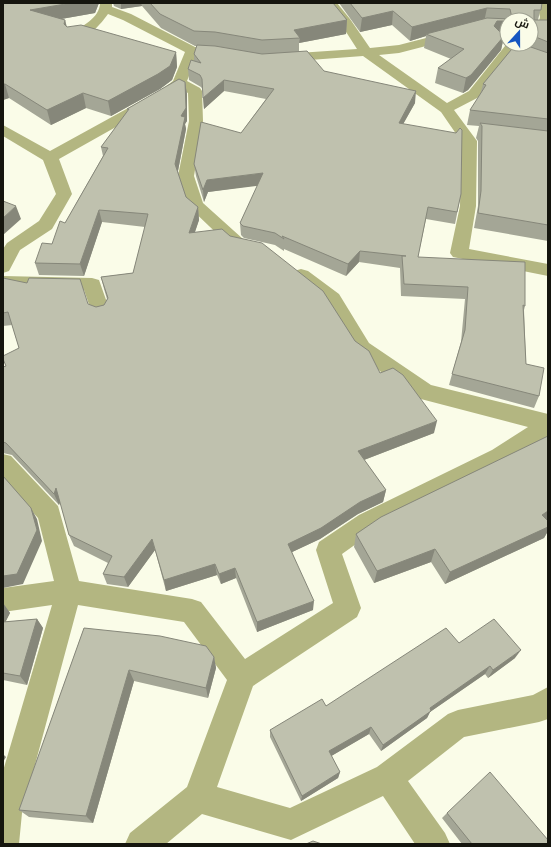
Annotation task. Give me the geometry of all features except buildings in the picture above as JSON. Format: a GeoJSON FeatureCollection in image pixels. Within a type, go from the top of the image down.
{"type":"FeatureCollection","features":[{"type":"Feature","properties":{"kind":"street"},"geometry":{"type":"LineString","coordinates":[[330,3],[346,22],[366,52],[446,109],[459,130],[469,141],[468,206],[459,253],[548,270]]}},
{"type":"Feature","properties":{"kind":"street"},"geometry":{"type":"LineString","coordinates":[[541,30],[546,17],[543,3]]}},
{"type":"Feature","properties":{"kind":"street"},"geometry":{"type":"LineString","coordinates":[[75,37],[94,24],[106,6],[192,51],[239,56]]}},
{"type":"Feature","properties":{"kind":"street"},"geometry":{"type":"LineString","coordinates":[[446,109],[474,94],[516,52],[484,27]]}},
{"type":"Feature","properties":{"kind":"street"},"geometry":{"type":"LineString","coordinates":[[270,59],[399,49],[484,27],[499,28]]}},
{"type":"Feature","properties":{"kind":"street"},"geometry":{"type":"LineString","coordinates":[[50,157],[166,93],[179,83],[192,51]]}},
{"type":"Feature","properties":{"kind":"street"},"geometry":{"type":"LineString","coordinates":[[179,83],[195,91],[196,121],[186,176],[194,205],[237,243],[263,249]]}},
{"type":"Feature","properties":{"kind":"street"},"geometry":{"type":"LineString","coordinates":[[3,130],[50,157],[64,194],[46,225],[13,248],[3,267]]}},
{"type":"Feature","properties":{"kind":"street"},"geometry":{"type":"LineString","coordinates":[[459,130],[482,132]]}},
{"type":"Feature","properties":{"kind":"street"},"geometry":{"type":"LineString","coordinates":[[288,265],[332,299],[362,348],[424,392],[548,424]]}},
{"type":"Feature","properties":{"kind":"street"},"geometry":{"type":"LineString","coordinates":[[3,282],[92,284],[100,311]]}},
{"type":"Feature","properties":{"kind":"street"},"geometry":{"type":"LineString","coordinates":[[141,844],[198,797],[242,677],[348,608],[328,550],[368,522],[500,457],[548,424]]}},
{"type":"Feature","properties":{"kind":"street"},"geometry":{"type":"LineString","coordinates":[[3,463],[49,513],[69,591],[6,813],[3,844]]}},
{"type":"Feature","properties":{"kind":"street"},"geometry":{"type":"LineString","coordinates":[[3,600],[69,591],[192,610],[242,677]]}},
{"type":"Feature","properties":{"kind":"street"},"geometry":{"type":"LineString","coordinates":[[198,797],[291,824],[388,778],[458,724],[539,708],[548,701]]}},
{"type":"Feature","properties":{"kind":"street"},"geometry":{"type":"LineString","coordinates":[[388,778],[434,844]]}}]}
